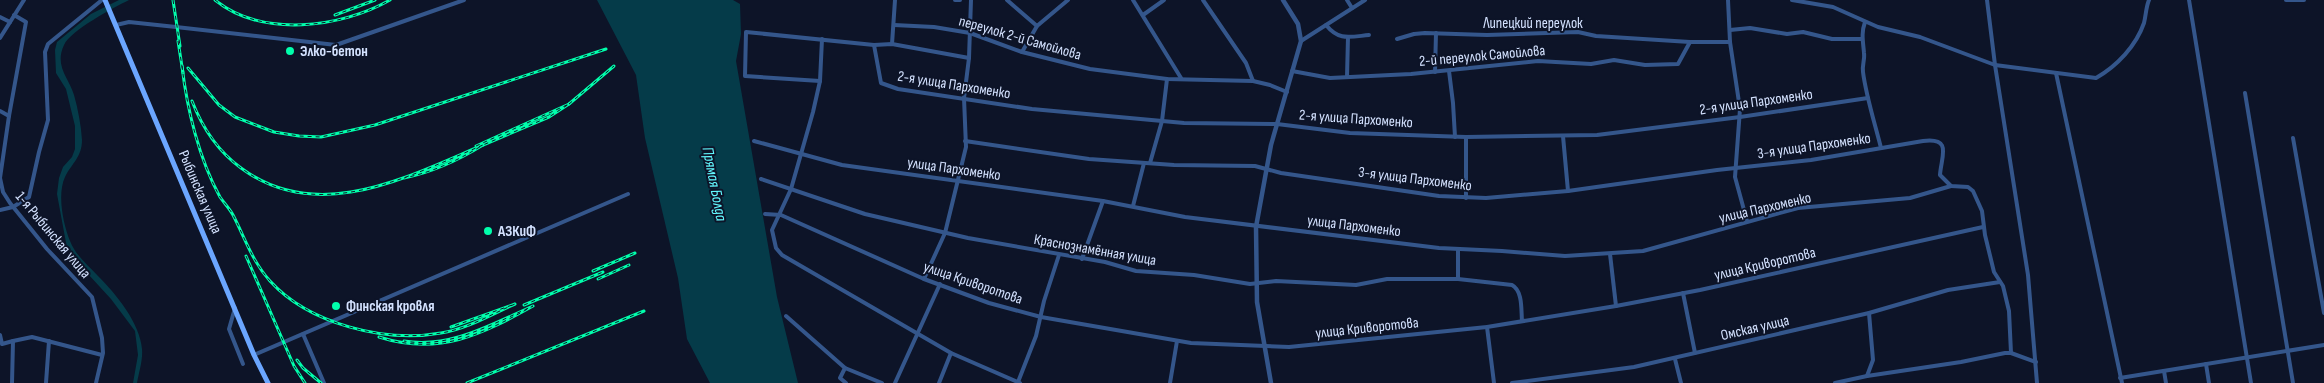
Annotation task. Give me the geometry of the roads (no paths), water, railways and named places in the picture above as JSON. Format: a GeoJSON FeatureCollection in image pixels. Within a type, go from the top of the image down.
{"type":"FeatureCollection","features":[{"type":"Feature","properties":{"kind":"main road","name":"Рыбинская улица"},"geometry":{"type":"LineString","coordinates":[[104,0],[254,355],[268,383]]}},
{"type":"Feature","properties":{"kind":"street"},"geometry":{"type":"LineString","coordinates":[[0,38],[24,0]]}},
{"type":"Feature","properties":{"kind":"street"},"geometry":{"type":"LineString","coordinates":[[0,210],[13,207],[30,198],[39,152],[48,120],[46,52],[48,44],[104,0]]}},
{"type":"Feature","properties":{"kind":"street"},"geometry":{"type":"LineString","coordinates":[[116,25],[129,22],[185,27],[336,45],[464,0]]}},
{"type":"Feature","properties":{"kind":"street"},"geometry":{"type":"LineString","coordinates":[[892,44],[895,0]]}},
{"type":"Feature","properties":{"kind":"street"},"geometry":{"type":"LineString","coordinates":[[955,0],[960,0]]}},
{"type":"Feature","properties":{"kind":"street"},"geometry":{"type":"LineString","coordinates":[[924,279],[946,233],[966,147],[964,98],[969,58],[971,0]]}},
{"type":"Feature","properties":{"kind":"street"},"geometry":{"type":"LineString","coordinates":[[1007,0],[1037,26]]}},
{"type":"Feature","properties":{"kind":"street"},"geometry":{"type":"LineString","coordinates":[[1022,52],[1037,26],[1068,0]]}},
{"type":"Feature","properties":{"kind":"street"},"geometry":{"type":"LineString","coordinates":[[1133,0],[1181,78]]}},
{"type":"Feature","properties":{"kind":"street"},"geometry":{"type":"LineString","coordinates":[[1143,15],[1164,0]]}},
{"type":"Feature","properties":{"kind":"street"},"geometry":{"type":"LineString","coordinates":[[1203,0],[1246,63],[1253,81]]}},
{"type":"Feature","properties":{"kind":"street"},"geometry":{"type":"LineString","coordinates":[[1271,383],[1263,345],[1256,282],[1256,227],[1277,124],[1300,41],[1298,24],[1283,0]]}},
{"type":"Feature","properties":{"kind":"street"},"geometry":{"type":"LineString","coordinates":[[1347,0],[1352,8]]}},
{"type":"Feature","properties":{"kind":"street"},"geometry":{"type":"LineString","coordinates":[[1300,41],[1365,0]]}},
{"type":"Feature","properties":{"kind":"street"},"geometry":{"type":"LineString","coordinates":[[1728,0],[1730,42],[1740,117],[1735,168],[1736,186],[1746,222]]}},
{"type":"Feature","properties":{"kind":"street"},"geometry":{"type":"LineString","coordinates":[[1792,0],[1833,7],[1849,12],[1865,22],[1920,37],[1995,65],[2096,78],[2110,70],[2134,43],[2144,21],[2149,0]]}},
{"type":"Feature","properties":{"kind":"street"},"geometry":{"type":"LineString","coordinates":[[1987,0],[1995,65],[2028,275],[2038,383]]}},
{"type":"Feature","properties":{"kind":"street"},"geometry":{"type":"LineString","coordinates":[[2189,0],[2251,383]]}},
{"type":"Feature","properties":{"kind":"street"},"geometry":{"type":"LineString","coordinates":[[2286,0],[2304,0]]}},
{"type":"Feature","properties":{"kind":"street","name":"1-я Рыбинская улица"},"geometry":{"type":"LineString","coordinates":[[14,15],[26,22],[5,139],[0,178],[3,192],[47,248],[92,297],[102,338],[102,355],[96,383]]}},
{"type":"Feature","properties":{"kind":"street"},"geometry":{"type":"LineString","coordinates":[[0,17],[10,22]]}},
{"type":"Feature","properties":{"kind":"street"},"geometry":{"type":"LineString","coordinates":[[1865,22],[1862,39],[1864,60],[1862,69],[1880,148]]}},
{"type":"Feature","properties":{"kind":"street","name":"переулок 2-й Самойлова"},"geometry":{"type":"LineString","coordinates":[[894,25],[934,27],[970,33],[1022,52],[1090,69],[1167,79],[1253,81],[1287,92]]}},
{"type":"Feature","properties":{"kind":"street"},"geometry":{"type":"LineString","coordinates":[[1326,25],[1333,34],[1348,37],[1369,35]]}},
{"type":"Feature","properties":{"kind":"street"},"geometry":{"type":"LineString","coordinates":[[1730,30],[1750,28],[1787,34],[1804,32],[1832,39],[1862,39]]}},
{"type":"Feature","properties":{"kind":"street"},"geometry":{"type":"LineString","coordinates":[[820,81],[745,76],[746,32],[892,44],[969,58]]}},
{"type":"Feature","properties":{"kind":"street","name":"Липецкий переулок"},"geometry":{"type":"LineString","coordinates":[[1397,39],[1414,34],[1436,33],[1487,35],[1578,32],[1604,36],[1690,42],[1730,42]]}},
{"type":"Feature","properties":{"kind":"street"},"geometry":{"type":"LineString","coordinates":[[1435,72],[1436,33]]}},
{"type":"Feature","properties":{"kind":"street"},"geometry":{"type":"LineString","coordinates":[[1348,37],[1348,77]]}},
{"type":"Feature","properties":{"kind":"street"},"geometry":{"type":"LineString","coordinates":[[822,38],[820,81],[801,154],[791,189],[772,230],[776,248],[782,255],[951,353],[1019,383],[1036,336],[1059,255]]}},
{"type":"Feature","properties":{"kind":"street","name":"2-й переулок Самойлова"},"geometry":{"type":"LineString","coordinates":[[1292,71],[1330,78],[1449,71],[1538,61],[1591,64],[1614,60],[1668,66],[1678,64],[1690,42]]}},
{"type":"Feature","properties":{"kind":"street","name":"2-я улица Пархоменко"},"geometry":{"type":"LineString","coordinates":[[874,44],[881,83],[898,89],[1032,109],[1184,123],[1277,124],[1350,133],[1455,137],[1597,135],[1740,117],[1868,98]]}},
{"type":"Feature","properties":{"kind":"street"},"geometry":{"type":"LineString","coordinates":[[1449,71],[1455,137]]}},
{"type":"Feature","properties":{"kind":"street"},"geometry":{"type":"LineString","coordinates":[[2056,73],[2122,383]]}},
{"type":"Feature","properties":{"kind":"street"},"geometry":{"type":"LineString","coordinates":[[1150,163],[1162,120],[1167,79]]}},
{"type":"Feature","properties":{"kind":"street"},"geometry":{"type":"LineString","coordinates":[[2245,93],[2293,383]]}},
{"type":"Feature","properties":{"kind":"street"},"geometry":{"type":"LineString","coordinates":[[0,112],[9,116]]}},
{"type":"Feature","properties":{"kind":"street"},"geometry":{"type":"LineString","coordinates":[[1564,136],[1568,191]]}},
{"type":"Feature","properties":{"kind":"street"},"geometry":{"type":"LineString","coordinates":[[1466,137],[1466,198]]}},
{"type":"Feature","properties":{"kind":"street"},"geometry":{"type":"LineString","coordinates":[[0,138],[5,139]]}},
{"type":"Feature","properties":{"kind":"street"},"geometry":{"type":"LineString","coordinates":[[2293,138],[2324,313]]}},
{"type":"Feature","properties":{"kind":"street","name":"улица Пархоменко"},"geometry":{"type":"LineString","coordinates":[[754,141],[842,165],[1103,201],[1185,217],[1458,250],[1502,250],[1565,256],[1643,251],[1798,208],[1910,198],[1951,186]]}},
{"type":"Feature","properties":{"kind":"street","name":"3-я улица Пархоменко"},"geometry":{"type":"LineString","coordinates":[[965,141],[1089,159],[1144,163],[1255,166],[1280,173],[1439,196],[1466,198],[1568,191],[1735,168],[1812,160],[1923,141],[1936,141],[1942,145],[1944,152],[1940,175],[1951,186]]}},
{"type":"Feature","properties":{"kind":"street"},"geometry":{"type":"LineString","coordinates":[[1133,206],[1144,163]]}},
{"type":"Feature","properties":{"kind":"street","name":"Краснознамённая улица"},"geometry":{"type":"LineString","coordinates":[[761,179],[865,214],[946,233],[1106,262],[1136,271],[1194,275],[1241,284],[1276,281],[1356,285],[1388,279],[1458,279],[1512,285],[1517,288],[1522,321]]}},
{"type":"Feature","properties":{"kind":"street"},"geometry":{"type":"LineString","coordinates":[[1951,186],[1968,187],[1973,191],[1982,211],[1983,227],[1994,272],[2003,286],[2009,311],[2011,353]]}},
{"type":"Feature","properties":{"kind":"street"},"geometry":{"type":"LineString","coordinates":[[254,355],[628,194]]}},
{"type":"Feature","properties":{"kind":"street"},"geometry":{"type":"LineString","coordinates":[[1082,259],[1103,201]]}},
{"type":"Feature","properties":{"kind":"street","name":"улица Криворотова"},"geometry":{"type":"LineString","coordinates":[[765,214],[780,216],[924,279],[989,303],[1041,317],[1177,341],[1214,345],[1289,346],[1487,327],[1616,306],[1683,294],[1983,227]]}},
{"type":"Feature","properties":{"kind":"street"},"geometry":{"type":"LineString","coordinates":[[1458,250],[1458,279]]}},
{"type":"Feature","properties":{"kind":"street"},"geometry":{"type":"LineString","coordinates":[[1610,254],[1616,306]]}},
{"type":"Feature","properties":{"kind":"street","name":"Омская улица"},"geometry":{"type":"LineString","coordinates":[[1512,383],[1634,367],[1674,359],[1869,313],[1948,290],[2000,282]]}},
{"type":"Feature","properties":{"kind":"street"},"geometry":{"type":"LineString","coordinates":[[895,383],[940,284]]}},
{"type":"Feature","properties":{"kind":"street"},"geometry":{"type":"LineString","coordinates":[[1683,294],[1695,353]]}},
{"type":"Feature","properties":{"kind":"street"},"geometry":{"type":"LineString","coordinates":[[234,308],[229,329],[243,364]]}},
{"type":"Feature","properties":{"kind":"street"},"geometry":{"type":"LineString","coordinates":[[1866,376],[1873,360],[1869,313]]}},
{"type":"Feature","properties":{"kind":"street"},"geometry":{"type":"LineString","coordinates":[[786,316],[845,368],[882,383]]}},
{"type":"Feature","properties":{"kind":"street"},"geometry":{"type":"LineString","coordinates":[[1487,327],[1494,383]]}},
{"type":"Feature","properties":{"kind":"street"},"geometry":{"type":"LineString","coordinates":[[303,334],[324,383]]}},
{"type":"Feature","properties":{"kind":"street"},"geometry":{"type":"LineString","coordinates":[[0,335],[2,344],[32,337],[102,355]]}},
{"type":"Feature","properties":{"kind":"street"},"geometry":{"type":"LineString","coordinates":[[12,383],[13,341]]}},
{"type":"Feature","properties":{"kind":"street"},"geometry":{"type":"LineString","coordinates":[[46,383],[49,341]]}},
{"type":"Feature","properties":{"kind":"street"},"geometry":{"type":"LineString","coordinates":[[1170,383],[1177,341]]}},
{"type":"Feature","properties":{"kind":"street"},"geometry":{"type":"LineString","coordinates":[[2120,378],[2324,345]]}},
{"type":"Feature","properties":{"kind":"street"},"geometry":{"type":"LineString","coordinates":[[939,383],[951,353]]}},
{"type":"Feature","properties":{"kind":"street"},"geometry":{"type":"LineString","coordinates":[[1835,383],[1866,376],[2011,353],[2036,362]]}},
{"type":"Feature","properties":{"kind":"street"},"geometry":{"type":"LineString","coordinates":[[1674,359],[1681,383]]}},
{"type":"Feature","properties":{"kind":"street"},"geometry":{"type":"LineString","coordinates":[[2206,364],[2209,383]]}},
{"type":"Feature","properties":{"kind":"street"},"geometry":{"type":"LineString","coordinates":[[845,368],[840,378],[846,383]]}},
{"type":"Feature","properties":{"kind":"street"},"geometry":{"type":"LineString","coordinates":[[2164,371],[2166,383]]}},
{"type":"Feature","properties":{"kind":"water"},"geometry":{"type":"Polygon","coordinates":[[[119,0],[129,0],[93,20],[75,33],[68,39],[61,52],[61,66],[72,89],[79,117],[82,146],[65,177],[61,200],[65,226],[72,246],[82,260],[119,300],[137,329],[142,353],[137,383],[133,383],[138,355],[135,331],[111,299],[77,262],[67,248],[57,194],[59,178],[63,167],[72,157],[75,149],[75,126],[66,89],[56,73],[55,50],[57,42],[91,14],[119,0]]]}},
{"type":"Feature","properties":{"kind":"water","name":"Прямая Болда"},"geometry":{"type":"Polygon","coordinates":[[[597,0],[733,0],[740,4],[741,34],[736,61],[777,297],[798,383],[710,383],[687,339],[678,278],[645,138],[636,75],[597,0]]]}},
{"type":"Feature","properties":{"kind":"railway"},"geometry":{"type":"LineString","coordinates":[[173,0],[180,46]]}},
{"type":"Feature","properties":{"kind":"railway"},"geometry":{"type":"LineString","coordinates":[[215,0],[234,12],[255,20],[278,24],[302,25],[349,17],[370,10],[390,0]]}},
{"type":"Feature","properties":{"kind":"railway"},"geometry":{"type":"LineString","coordinates":[[335,15],[375,0]]}},
{"type":"Feature","properties":{"kind":"railway"},"geometry":{"type":"LineString","coordinates":[[178,41],[183,73]]}},
{"type":"Feature","properties":{"kind":"railway"},"geometry":{"type":"LineString","coordinates":[[188,68],[219,105],[235,117],[274,132],[321,137],[375,125],[606,49]]}},
{"type":"Feature","properties":{"kind":"railway"},"geometry":{"type":"LineString","coordinates":[[182,66],[195,133],[206,167],[220,197],[233,215],[254,257],[270,281],[286,296],[305,309],[326,319],[349,327],[396,335],[419,335],[451,331],[470,325],[515,304],[451,327]]}},
{"type":"Feature","properties":{"kind":"railway"},"geometry":{"type":"LineString","coordinates":[[569,104],[614,66]]}},
{"type":"Feature","properties":{"kind":"railway"},"geometry":{"type":"LineString","coordinates":[[192,101],[201,120],[218,147],[233,162],[270,185],[301,193],[331,194],[362,190],[424,170],[483,145],[445,165],[425,173],[404,178]]}},
{"type":"Feature","properties":{"kind":"railway"},"geometry":{"type":"LineString","coordinates":[[476,146],[569,104],[549,117],[483,145]]}},
{"type":"Feature","properties":{"kind":"railway"},"geometry":{"type":"LineString","coordinates":[[593,271],[635,253]]}},
{"type":"Feature","properties":{"kind":"railway"},"geometry":{"type":"LineString","coordinates":[[246,256],[294,366],[305,383]]}},
{"type":"Feature","properties":{"kind":"railway"},"geometry":{"type":"LineString","coordinates":[[598,279],[629,265]]}},
{"type":"Feature","properties":{"kind":"railway"},"geometry":{"type":"LineString","coordinates":[[524,305],[603,272]]}},
{"type":"Feature","properties":{"kind":"railway"},"geometry":{"type":"LineString","coordinates":[[379,337],[421,344],[459,340],[495,326],[533,306],[486,327],[454,338],[421,343],[404,341]]}},
{"type":"Feature","properties":{"kind":"railway"},"geometry":{"type":"LineString","coordinates":[[467,383],[644,311]]}},
{"type":"Feature","properties":{"kind":"railway"},"geometry":{"type":"LineString","coordinates":[[297,360],[303,368],[321,383]]}},
{"type":"Feature","properties":{"kind":"place","name":"Элко-бетон"},"geometry":{"type":"Point","coordinates":[290,51]}},
{"type":"Feature","properties":{"kind":"place","name":"АЗКиФ"},"geometry":{"type":"Point","coordinates":[488,231]}},
{"type":"Feature","properties":{"kind":"place","name":"Финская кровля"},"geometry":{"type":"Point","coordinates":[336,306]}}]}
